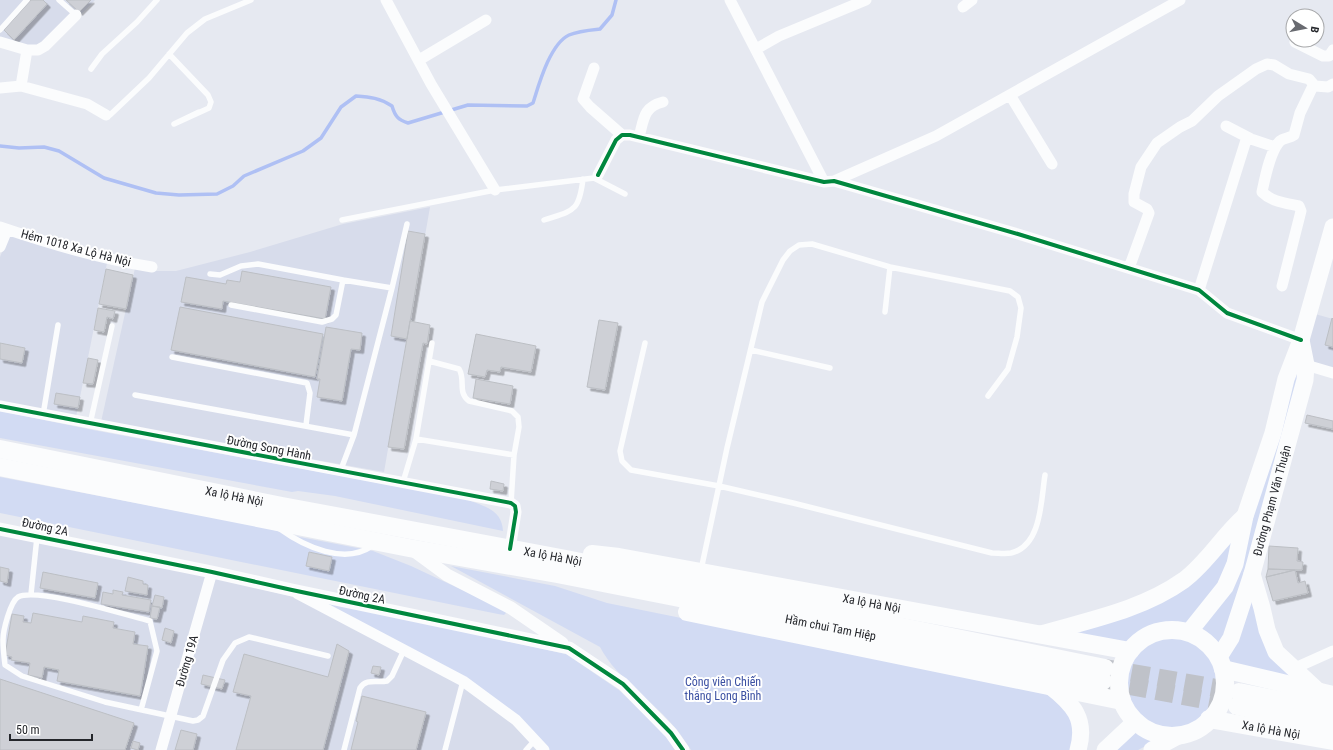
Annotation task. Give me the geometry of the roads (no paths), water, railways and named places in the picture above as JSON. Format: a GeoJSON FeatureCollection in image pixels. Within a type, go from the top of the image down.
{"type":"FeatureCollection","features":[{"type":"Feature","properties":{"kind":"highway","name":"Xa lộ Hà Nội"},"geometry":{"type":"LineString","coordinates":[[0,449],[510,549],[562,566],[572,586],[602,595],[1122,701]]}},
{"type":"Feature","properties":{"kind":"highway","name":"Xa lộ Hà Nội"},"geometry":{"type":"LineString","coordinates":[[0,467],[410,548],[562,566],[582,555],[599,553],[1130,651]]}},
{"type":"Feature","properties":{"kind":"highway","name":"Hầm chui Tam Hiệp"},"geometry":{"type":"LineString","coordinates":[[562,566],[1104,675]]}},
{"type":"Feature","properties":{"kind":"highway"},"geometry":{"type":"LineString","coordinates":[[1173,629],[1189,632],[1206,642],[1221,663],[1225,683],[1223,697],[1217,711],[1199,728],[1178,736],[1156,733],[1136,721],[1122,701],[1119,687],[1120,673],[1124,661],[1130,651],[1142,638],[1157,632],[1173,629]]}},
{"type":"Feature","properties":{"kind":"highway"},"geometry":{"type":"LineString","coordinates":[[1221,663],[1325,693]]}},
{"type":"Feature","properties":{"kind":"highway"},"geometry":{"type":"LineString","coordinates":[[1333,711],[1238,699],[1333,726]]}},
{"type":"Feature","properties":{"kind":"highway","name":"Xa lộ Hà Nội"},"geometry":{"type":"LineString","coordinates":[[1209,720],[1333,741]]}},
{"type":"Feature","properties":{"kind":"main road","name":"Đường Phạm Văn Thuận"},"geometry":{"type":"LineString","coordinates":[[1189,632],[1225,587],[1232,573],[1242,537],[1245,516],[1273,433],[1290,365],[1301,340],[1333,227]]}},
{"type":"Feature","properties":{"kind":"main road","name":"Đường Phạm Văn Thuận"},"geometry":{"type":"LineString","coordinates":[[1221,663],[1231,638],[1252,574],[1305,380],[1306,365],[1301,340]]}},
{"type":"Feature","properties":{"kind":"main road"},"geometry":{"type":"LineString","coordinates":[[1041,634],[1102,617],[1143,603],[1183,580],[1194,571],[1233,527],[1245,516]]}},
{"type":"Feature","properties":{"kind":"main road"},"geometry":{"type":"LineString","coordinates":[[1252,574],[1262,608],[1266,630],[1276,652],[1325,693]]}},
{"type":"Feature","properties":{"kind":"main road"},"geometry":{"type":"LineString","coordinates":[[1050,686],[1072,705],[1079,717],[1081,734],[1078,750]]}},
{"type":"Feature","properties":{"kind":"main road"},"geometry":{"type":"LineString","coordinates":[[1105,750],[1136,721]]}},
{"type":"Feature","properties":{"kind":"main road"},"geometry":{"type":"LineString","coordinates":[[1152,750],[1178,736]]}},
{"type":"Feature","properties":{"kind":"street"},"geometry":{"type":"LineString","coordinates":[[386,0],[443,104],[495,190]]}},
{"type":"Feature","properties":{"kind":"street"},"geometry":{"type":"LineString","coordinates":[[730,0],[829,182]]}},
{"type":"Feature","properties":{"kind":"street"},"geometry":{"type":"LineString","coordinates":[[756,49],[778,36],[866,0]]}},
{"type":"Feature","properties":{"kind":"street"},"geometry":{"type":"LineString","coordinates":[[963,7],[972,0]]}},
{"type":"Feature","properties":{"kind":"street"},"geometry":{"type":"LineString","coordinates":[[829,182],[936,136],[1180,0]]}},
{"type":"Feature","properties":{"kind":"street"},"geometry":{"type":"LineString","coordinates":[[0,42],[27,50],[38,50],[45,46],[76,15]]}},
{"type":"Feature","properties":{"kind":"street"},"geometry":{"type":"LineString","coordinates":[[419,60],[486,20]]}},
{"type":"Feature","properties":{"kind":"street"},"geometry":{"type":"LineString","coordinates":[[1308,48],[1323,56],[1329,56],[1333,50]]}},
{"type":"Feature","properties":{"kind":"street"},"geometry":{"type":"LineString","coordinates":[[21,86],[27,50]]}},
{"type":"Feature","properties":{"kind":"street"},"geometry":{"type":"LineString","coordinates":[[1129,268],[1149,213],[1147,209],[1134,202],[1134,194],[1141,167],[1157,143],[1176,129],[1192,121],[1218,96],[1256,69],[1267,64],[1274,65],[1289,74],[1309,79],[1315,86],[1328,88],[1333,84]]}},
{"type":"Feature","properties":{"kind":"street"},"geometry":{"type":"LineString","coordinates":[[594,68],[583,99],[622,135],[639,137],[829,182],[1129,268],[1199,290],[1227,313],[1301,340]]}},
{"type":"Feature","properties":{"kind":"street"},"geometry":{"type":"LineString","coordinates":[[0,88],[21,86],[87,104],[106,114]]}},
{"type":"Feature","properties":{"kind":"street"},"geometry":{"type":"LineString","coordinates":[[1282,286],[1301,211],[1299,206],[1278,202],[1262,192],[1275,147],[1280,140],[1294,135],[1309,92],[1315,86]]}},
{"type":"Feature","properties":{"kind":"street"},"geometry":{"type":"LineString","coordinates":[[1010,95],[1052,164]]}},
{"type":"Feature","properties":{"kind":"street"},"geometry":{"type":"LineString","coordinates":[[639,137],[648,109],[654,104],[662,102]]}},
{"type":"Feature","properties":{"kind":"street"},"geometry":{"type":"LineString","coordinates":[[1226,126],[1247,137],[1275,147]]}},
{"type":"Feature","properties":{"kind":"street"},"geometry":{"type":"LineString","coordinates":[[596,176],[616,140],[622,135]]}},
{"type":"Feature","properties":{"kind":"street"},"geometry":{"type":"LineString","coordinates":[[1199,290],[1247,137]]}},
{"type":"Feature","properties":{"kind":"street"},"geometry":{"type":"LineString","coordinates":[[0,247],[4,228]]}},
{"type":"Feature","properties":{"kind":"street","name":"Hẻm 1018 Xa Lộ Hà Nội"},"geometry":{"type":"LineString","coordinates":[[4,228],[79,252],[119,262],[152,267]]}},
{"type":"Feature","properties":{"kind":"street"},"geometry":{"type":"LineString","coordinates":[[1306,365],[1333,373]]}},
{"type":"Feature","properties":{"kind":"street","name":"Đường Song Hành"},"geometry":{"type":"LineString","coordinates":[[0,406],[340,472],[402,482],[511,503]]}},
{"type":"Feature","properties":{"kind":"street"},"geometry":{"type":"LineString","coordinates":[[510,549],[516,512],[515,506],[511,503]]}},
{"type":"Feature","properties":{"kind":"street","name":"Đường 2A"},"geometry":{"type":"LineString","coordinates":[[0,528],[569,648],[622,684],[671,733],[683,750]]}},
{"type":"Feature","properties":{"kind":"street"},"geometry":{"type":"LineString","coordinates":[[410,548],[447,575],[511,608],[569,648]]}},
{"type":"Feature","properties":{"kind":"street","name":"Đường 19A"},"geometry":{"type":"LineString","coordinates":[[161,750],[212,572]]}},
{"type":"Feature","properties":{"kind":"street"},"geometry":{"type":"LineString","coordinates":[[292,590],[462,681],[501,709],[536,739],[544,750]]}},
{"type":"Feature","properties":{"kind":"street"},"geometry":{"type":"LineString","coordinates":[[1295,668],[1333,650]]}},
{"type":"Feature","properties":{"kind":"lane"},"geometry":{"type":"LineString","coordinates":[[0,30],[27,0]]}},
{"type":"Feature","properties":{"kind":"lane"},"geometry":{"type":"LineString","coordinates":[[59,0],[76,15]]}},
{"type":"Feature","properties":{"kind":"lane"},"geometry":{"type":"LineString","coordinates":[[91,69],[102,54],[137,22],[157,0]]}},
{"type":"Feature","properties":{"kind":"lane"},"geometry":{"type":"LineString","coordinates":[[106,114],[110,115],[149,78],[187,33],[205,19],[252,0]]}},
{"type":"Feature","properties":{"kind":"lane"},"geometry":{"type":"LineString","coordinates":[[169,54],[208,95],[211,102],[209,108],[199,112]]}},
{"type":"Feature","properties":{"kind":"lane"},"geometry":{"type":"LineString","coordinates":[[342,220],[495,190],[596,176],[625,194]]}},
{"type":"Feature","properties":{"kind":"lane"},"geometry":{"type":"LineString","coordinates":[[544,220],[571,211],[578,205],[583,179]]}},
{"type":"Feature","properties":{"kind":"lane"},"geometry":{"type":"LineString","coordinates":[[340,472],[354,435],[407,224]]}},
{"type":"Feature","properties":{"kind":"lane"},"geometry":{"type":"LineString","coordinates":[[701,572],[719,486],[762,302],[783,260],[790,251],[799,245],[812,244],[890,267],[998,287],[1010,291],[1018,297],[1021,308],[1017,337],[1008,369],[988,396]]}},
{"type":"Feature","properties":{"kind":"lane"},"geometry":{"type":"LineString","coordinates":[[210,274],[220,275],[241,266],[258,264],[392,288]]}},
{"type":"Feature","properties":{"kind":"lane"},"geometry":{"type":"LineString","coordinates":[[885,312],[890,267]]}},
{"type":"Feature","properties":{"kind":"lane"},"geometry":{"type":"LineString","coordinates":[[231,305],[322,322],[327,321],[336,315],[343,280]]}},
{"type":"Feature","properties":{"kind":"lane"},"geometry":{"type":"LineString","coordinates":[[43,415],[58,325]]}},
{"type":"Feature","properties":{"kind":"lane"},"geometry":{"type":"LineString","coordinates":[[90,424],[112,326]]}},
{"type":"Feature","properties":{"kind":"lane"},"geometry":{"type":"LineString","coordinates":[[402,482],[416,439],[432,343]]}},
{"type":"Feature","properties":{"kind":"lane"},"geometry":{"type":"LineString","coordinates":[[645,344],[620,451],[622,461],[631,470],[644,474],[719,486],[992,554],[1012,553],[1026,545],[1035,530],[1046,474]]}},
{"type":"Feature","properties":{"kind":"lane"},"geometry":{"type":"LineString","coordinates":[[751,350],[830,368]]}},
{"type":"Feature","properties":{"kind":"lane"},"geometry":{"type":"LineString","coordinates":[[172,357],[307,383],[310,393],[306,425]]}},
{"type":"Feature","properties":{"kind":"lane"},"geometry":{"type":"LineString","coordinates":[[429,361],[458,369],[462,378],[461,390],[463,397],[469,401],[512,412],[518,417],[520,427],[514,455],[511,503]]}},
{"type":"Feature","properties":{"kind":"lane"},"geometry":{"type":"LineString","coordinates":[[135,395],[281,422],[306,425],[354,435]]}},
{"type":"Feature","properties":{"kind":"lane"},"geometry":{"type":"LineString","coordinates":[[416,439],[514,455]]}},
{"type":"Feature","properties":{"kind":"lane"},"geometry":{"type":"LineString","coordinates":[[31,594],[38,536]]}},
{"type":"Feature","properties":{"kind":"lane"},"geometry":{"type":"LineString","coordinates":[[141,710],[157,651],[150,621],[80,603],[31,594],[17,598],[12,603],[2,639],[5,665],[22,676],[105,702],[141,710],[172,715],[192,721],[198,720],[203,716],[223,660],[235,643],[249,636],[328,656]]}},
{"type":"Feature","properties":{"kind":"lane"},"geometry":{"type":"LineString","coordinates":[[344,750],[362,684],[367,682],[387,681],[392,676],[404,650]]}},
{"type":"Feature","properties":{"kind":"lane"},"geometry":{"type":"LineString","coordinates":[[445,750],[462,681]]}},
{"type":"Feature","properties":{"kind":"lane"},"geometry":{"type":"LineString","coordinates":[[526,750],[536,739]]}},
{"type":"Feature","properties":{"kind":"waterway"},"geometry":{"type":"LineString","coordinates":[[0,146],[19,148],[44,147],[59,151],[104,178],[156,193],[179,195],[217,194],[233,186],[244,176],[303,151],[321,138],[341,107],[356,96],[375,98],[388,103],[392,106],[397,117],[408,123],[468,105],[527,106],[533,103],[546,65],[556,47],[569,35],[600,29],[612,15],[616,0]]}},
{"type":"Feature","properties":{"kind":"tunnel"},"geometry":{"type":"LineString","coordinates":[[1105,668],[1239,692]]}},
{"type":"Feature","properties":{"kind":"tunnel"},"geometry":{"type":"LineString","coordinates":[[1103,681],[1237,706]]}},
{"type":"Feature","properties":{"kind":"park label","name":"Công viên Chiến thắng Long Bình"},"geometry":{"type":"Point","coordinates":[723,689]}}]}
